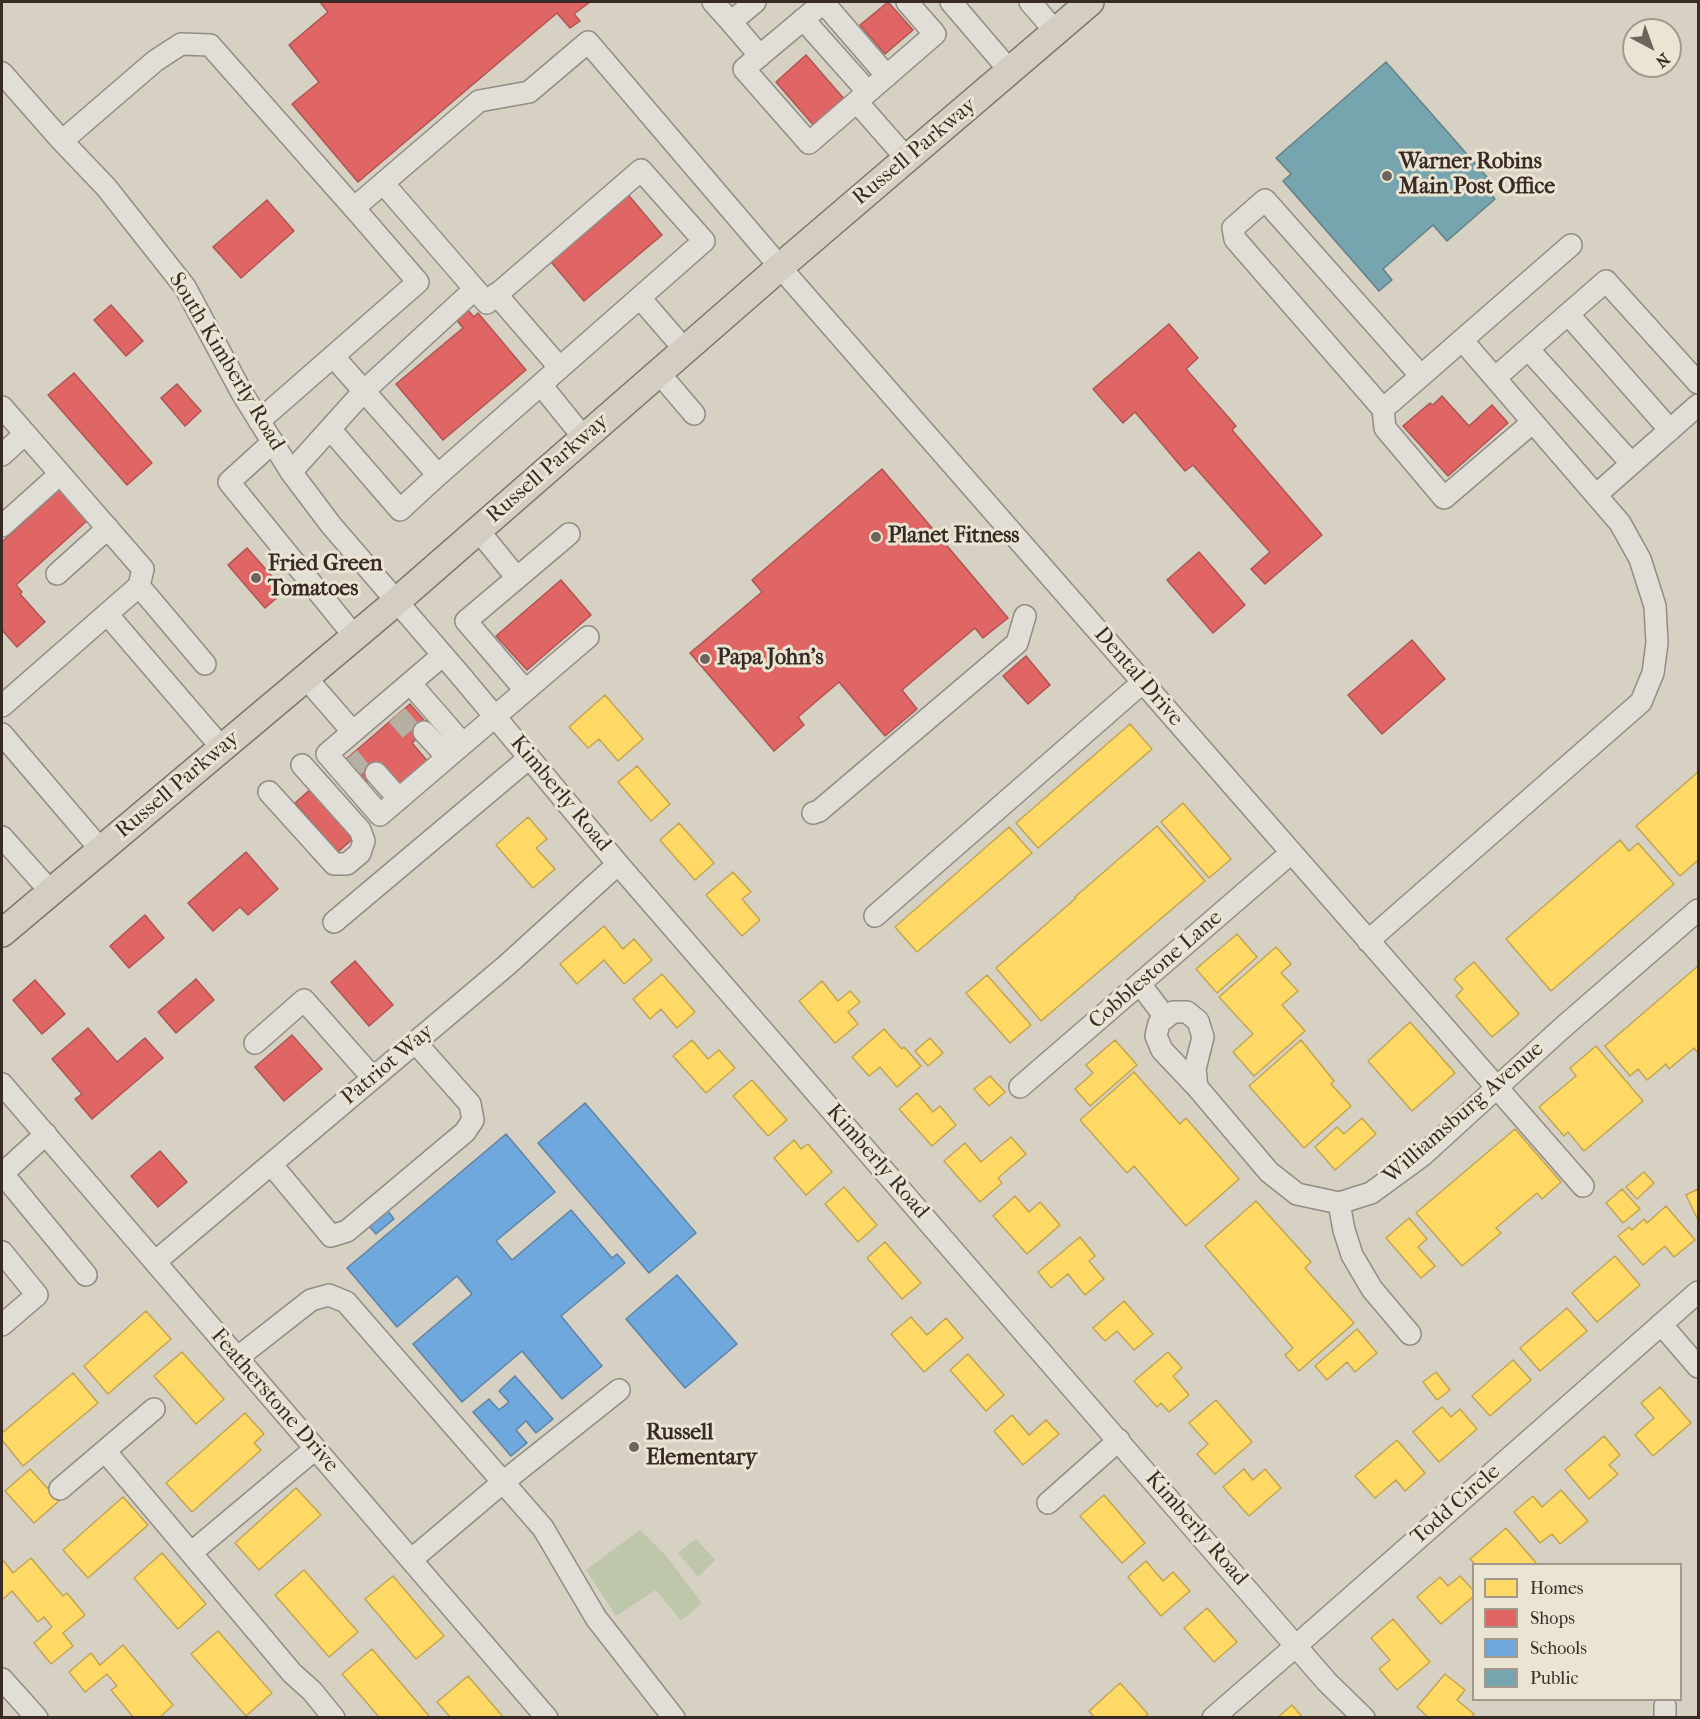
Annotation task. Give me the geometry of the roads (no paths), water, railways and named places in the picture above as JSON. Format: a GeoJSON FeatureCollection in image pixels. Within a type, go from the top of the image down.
{"type":"FeatureCollection","features":[{"type":"Feature","properties":{"kind":"main road","name":"Russell Parkway"},"geometry":{"type":"LineString","coordinates":[[2,933],[355,637],[780,267],[1090,2]]}},
{"type":"Feature","properties":{"kind":"street"},"geometry":{"type":"LineString","coordinates":[[714,2],[760,56]]}},
{"type":"Feature","properties":{"kind":"street"},"geometry":{"type":"LineString","coordinates":[[731,22],[755,2]]}},
{"type":"Feature","properties":{"kind":"street"},"geometry":{"type":"LineString","coordinates":[[887,76],[824,2],[744,69],[809,143],[936,34],[956,7],[1010,71]]}},
{"type":"Feature","properties":{"kind":"street"},"geometry":{"type":"LineString","coordinates":[[907,2],[936,34]]}},
{"type":"Feature","properties":{"kind":"street"},"geometry":{"type":"LineString","coordinates":[[1030,2],[1056,32]]}},
{"type":"Feature","properties":{"kind":"street"},"geometry":{"type":"LineString","coordinates":[[803,19],[907,159]]}},
{"type":"Feature","properties":{"kind":"street","name":"Dental Drive"},"geometry":{"type":"LineString","coordinates":[[383,183],[479,101],[529,92],[588,42],[780,267],[1583,1186]]}},
{"type":"Feature","properties":{"kind":"street"},"geometry":{"type":"LineString","coordinates":[[62,141],[155,61],[181,44],[210,45],[418,282],[259,421]]}},
{"type":"Feature","properties":{"kind":"street","name":"South Kimberly Road"},"geometry":{"type":"LineString","coordinates":[[2,73],[62,141],[106,186],[185,287],[242,393],[291,472],[331,525],[397,601]]}},
{"type":"Feature","properties":{"kind":"street"},"geometry":{"type":"LineString","coordinates":[[330,429],[400,510],[704,241],[641,170],[487,303],[383,183],[354,208]]}},
{"type":"Feature","properties":{"kind":"street"},"geometry":{"type":"LineString","coordinates":[[1421,376],[1265,200],[1233,228],[1235,239],[1383,409],[1385,428],[1444,498],[1533,422]]}},
{"type":"Feature","properties":{"kind":"street"},"geometry":{"type":"LineString","coordinates":[[1383,409],[1571,245]]}},
{"type":"Feature","properties":{"kind":"street"},"geometry":{"type":"LineString","coordinates":[[1495,378],[1606,281],[1698,383]]}},
{"type":"Feature","properties":{"kind":"street"},"geometry":{"type":"LineString","coordinates":[[291,472],[364,391],[476,289]]}},
{"type":"Feature","properties":{"kind":"street"},"geometry":{"type":"LineString","coordinates":[[496,294],[560,368]]}},
{"type":"Feature","properties":{"kind":"street"},"geometry":{"type":"LineString","coordinates":[[640,298],[685,350]]}},
{"type":"Feature","properties":{"kind":"street"},"geometry":{"type":"LineString","coordinates":[[1568,314],[1670,430]]}},
{"type":"Feature","properties":{"kind":"street"},"geometry":{"type":"LineString","coordinates":[[1368,941],[1641,702],[1653,673],[1658,644],[1655,606],[1640,559],[1620,523],[1462,340]]}},
{"type":"Feature","properties":{"kind":"street"},"geometry":{"type":"LineString","coordinates":[[1528,349],[1631,464]]}},
{"type":"Feature","properties":{"kind":"street"},"geometry":{"type":"LineString","coordinates":[[333,356],[438,476]]}},
{"type":"Feature","properties":{"kind":"street"},"geometry":{"type":"LineString","coordinates":[[659,373],[694,414]]}},
{"type":"Feature","properties":{"kind":"street"},"geometry":{"type":"LineString","coordinates":[[541,385],[584,438]]}},
{"type":"Feature","properties":{"kind":"street"},"geometry":{"type":"LineString","coordinates":[[1596,495],[1698,405]]}},
{"type":"Feature","properties":{"kind":"street"},"geometry":{"type":"LineString","coordinates":[[2,407],[143,569],[139,586],[2,706]]}},
{"type":"Feature","properties":{"kind":"street"},"geometry":{"type":"LineString","coordinates":[[2,455],[25,434]]}},
{"type":"Feature","properties":{"kind":"street"},"geometry":{"type":"LineString","coordinates":[[273,442],[229,483],[355,637]]}},
{"type":"Feature","properties":{"kind":"street"},"geometry":{"type":"LineString","coordinates":[[2,526],[60,474]]}},
{"type":"Feature","properties":{"kind":"street"},"geometry":{"type":"LineString","coordinates":[[57,574],[108,528]]}},
{"type":"Feature","properties":{"kind":"street"},"geometry":{"type":"LineString","coordinates":[[478,530],[517,578]]}},
{"type":"Feature","properties":{"kind":"street"},"geometry":{"type":"LineString","coordinates":[[525,690],[466,621],[569,534]]}},
{"type":"Feature","properties":{"kind":"street"},"geometry":{"type":"LineString","coordinates":[[139,586],[205,664]]}},
{"type":"Feature","properties":{"kind":"street","name":"Kimberly Road"},"geometry":{"type":"LineString","coordinates":[[397,601],[618,864],[1327,1682],[1364,1718]]}},
{"type":"Feature","properties":{"kind":"street"},"geometry":{"type":"LineString","coordinates":[[107,614],[222,748]]}},
{"type":"Feature","properties":{"kind":"street"},"geometry":{"type":"LineString","coordinates":[[813,813],[819,811],[1017,643],[1025,616]]}},
{"type":"Feature","properties":{"kind":"street"},"geometry":{"type":"LineString","coordinates":[[306,678],[345,746],[380,815],[588,637]]}},
{"type":"Feature","properties":{"kind":"street"},"geometry":{"type":"LineString","coordinates":[[269,792],[334,864],[346,864],[360,853],[364,841],[360,830],[304,763],[345,746],[395,706],[410,683],[443,655]]}},
{"type":"Feature","properties":{"kind":"street"},"geometry":{"type":"LineString","coordinates":[[875,916],[1143,682]]}},
{"type":"Feature","properties":{"kind":"street"},"geometry":{"type":"LineString","coordinates":[[410,683],[463,744]]}},
{"type":"Feature","properties":{"kind":"street"},"geometry":{"type":"LineString","coordinates":[[2,734],[101,850]]}},
{"type":"Feature","properties":{"kind":"street"},"geometry":{"type":"LineString","coordinates":[[420,735],[443,761]]}},
{"type":"Feature","properties":{"kind":"street"},"geometry":{"type":"LineString","coordinates":[[334,922],[529,758]]}},
{"type":"Feature","properties":{"kind":"street"},"geometry":{"type":"LineString","coordinates":[[372,776],[395,802]]}},
{"type":"Feature","properties":{"kind":"street"},"geometry":{"type":"LineString","coordinates":[[2,837],[51,892]]}},
{"type":"Feature","properties":{"kind":"street","name":"Cobblestone Lane"},"geometry":{"type":"LineString","coordinates":[[1020,1087],[1291,853]]}},
{"type":"Feature","properties":{"kind":"street","name":"Patriot Way"},"geometry":{"type":"LineString","coordinates":[[155,1262],[507,964],[618,864]]}},
{"type":"Feature","properties":{"kind":"street","name":"Williamsburg Avenue"},"geometry":{"type":"LineString","coordinates":[[1165,1017],[1159,1023],[1156,1036],[1162,1050],[1197,1087],[1269,1172],[1297,1194],[1340,1203],[1371,1193],[1423,1155],[1561,1029],[1698,910]]}},
{"type":"Feature","properties":{"kind":"street"},"geometry":{"type":"LineString","coordinates":[[1140,984],[1165,1017],[1173,1012],[1186,1012],[1198,1021],[1203,1037],[1195,1069],[1197,1087]]}},
{"type":"Feature","properties":{"kind":"street"},"geometry":{"type":"LineString","coordinates":[[255,1043],[304,1000],[373,1078]]}},
{"type":"Feature","properties":{"kind":"street"},"geometry":{"type":"LineString","coordinates":[[271,1164],[331,1236],[347,1231],[465,1132],[473,1120],[470,1104],[415,1042]]}},
{"type":"Feature","properties":{"kind":"street","name":"Featherstone Drive"},"geometry":{"type":"LineString","coordinates":[[2,1084],[547,1718]]}},
{"type":"Feature","properties":{"kind":"street"},"geometry":{"type":"LineString","coordinates":[[46,1134],[2,1174],[86,1275]]}},
{"type":"Feature","properties":{"kind":"street"},"geometry":{"type":"LineString","coordinates":[[1340,1203],[1344,1230],[1352,1255],[1372,1289],[1410,1335]]}},
{"type":"Feature","properties":{"kind":"street"},"geometry":{"type":"LineString","coordinates":[[2,1252],[37,1295],[2,1325]]}},
{"type":"Feature","properties":{"kind":"street","name":"Todd Circle"},"geometry":{"type":"LineString","coordinates":[[1212,1718],[1698,1292]]}},
{"type":"Feature","properties":{"kind":"street"},"geometry":{"type":"LineString","coordinates":[[237,1358],[311,1300],[329,1295],[346,1302],[543,1528],[596,1618],[674,1718]]}},
{"type":"Feature","properties":{"kind":"street"},"geometry":{"type":"LineString","coordinates":[[1661,1324],[1698,1367]]}},
{"type":"Feature","properties":{"kind":"street"},"geometry":{"type":"LineString","coordinates":[[411,1560],[502,1483],[619,1390]]}},
{"type":"Feature","properties":{"kind":"street"},"geometry":{"type":"LineString","coordinates":[[60,1489],[154,1409]]}},
{"type":"Feature","properties":{"kind":"street"},"geometry":{"type":"LineString","coordinates":[[1048,1503],[1119,1440]]}},
{"type":"Feature","properties":{"kind":"street"},"geometry":{"type":"LineString","coordinates":[[191,1553],[315,1449]]}},
{"type":"Feature","properties":{"kind":"street"},"geometry":{"type":"LineString","coordinates":[[105,1451],[292,1673],[312,1691],[334,1718]]}},
{"type":"Feature","properties":{"kind":"street"},"geometry":{"type":"LineString","coordinates":[[2,1679],[37,1718]]}},
{"type":"Feature","properties":{"kind":"tunnel"},"geometry":{"type":"LineString","coordinates":[[397,715],[417,738]]}},
{"type":"Feature","properties":{"kind":"tunnel"},"geometry":{"type":"LineString","coordinates":[[349,757],[368,780]]}},
{"type":"Feature","properties":{"kind":"place","name":"Warner Robins Main Post Office"},"geometry":{"type":"Point","coordinates":[1387,176]}},
{"type":"Feature","properties":{"kind":"place","name":"Planet Fitness"},"geometry":{"type":"Point","coordinates":[876,537]}},
{"type":"Feature","properties":{"kind":"place","name":"Fried Green Tomatoes"},"geometry":{"type":"Point","coordinates":[256,578]}},
{"type":"Feature","properties":{"kind":"place","name":"Papa John's"},"geometry":{"type":"Point","coordinates":[705,659]}},
{"type":"Feature","properties":{"kind":"place","name":"Russell Elementary"},"geometry":{"type":"Point","coordinates":[634,1447]}}]}
